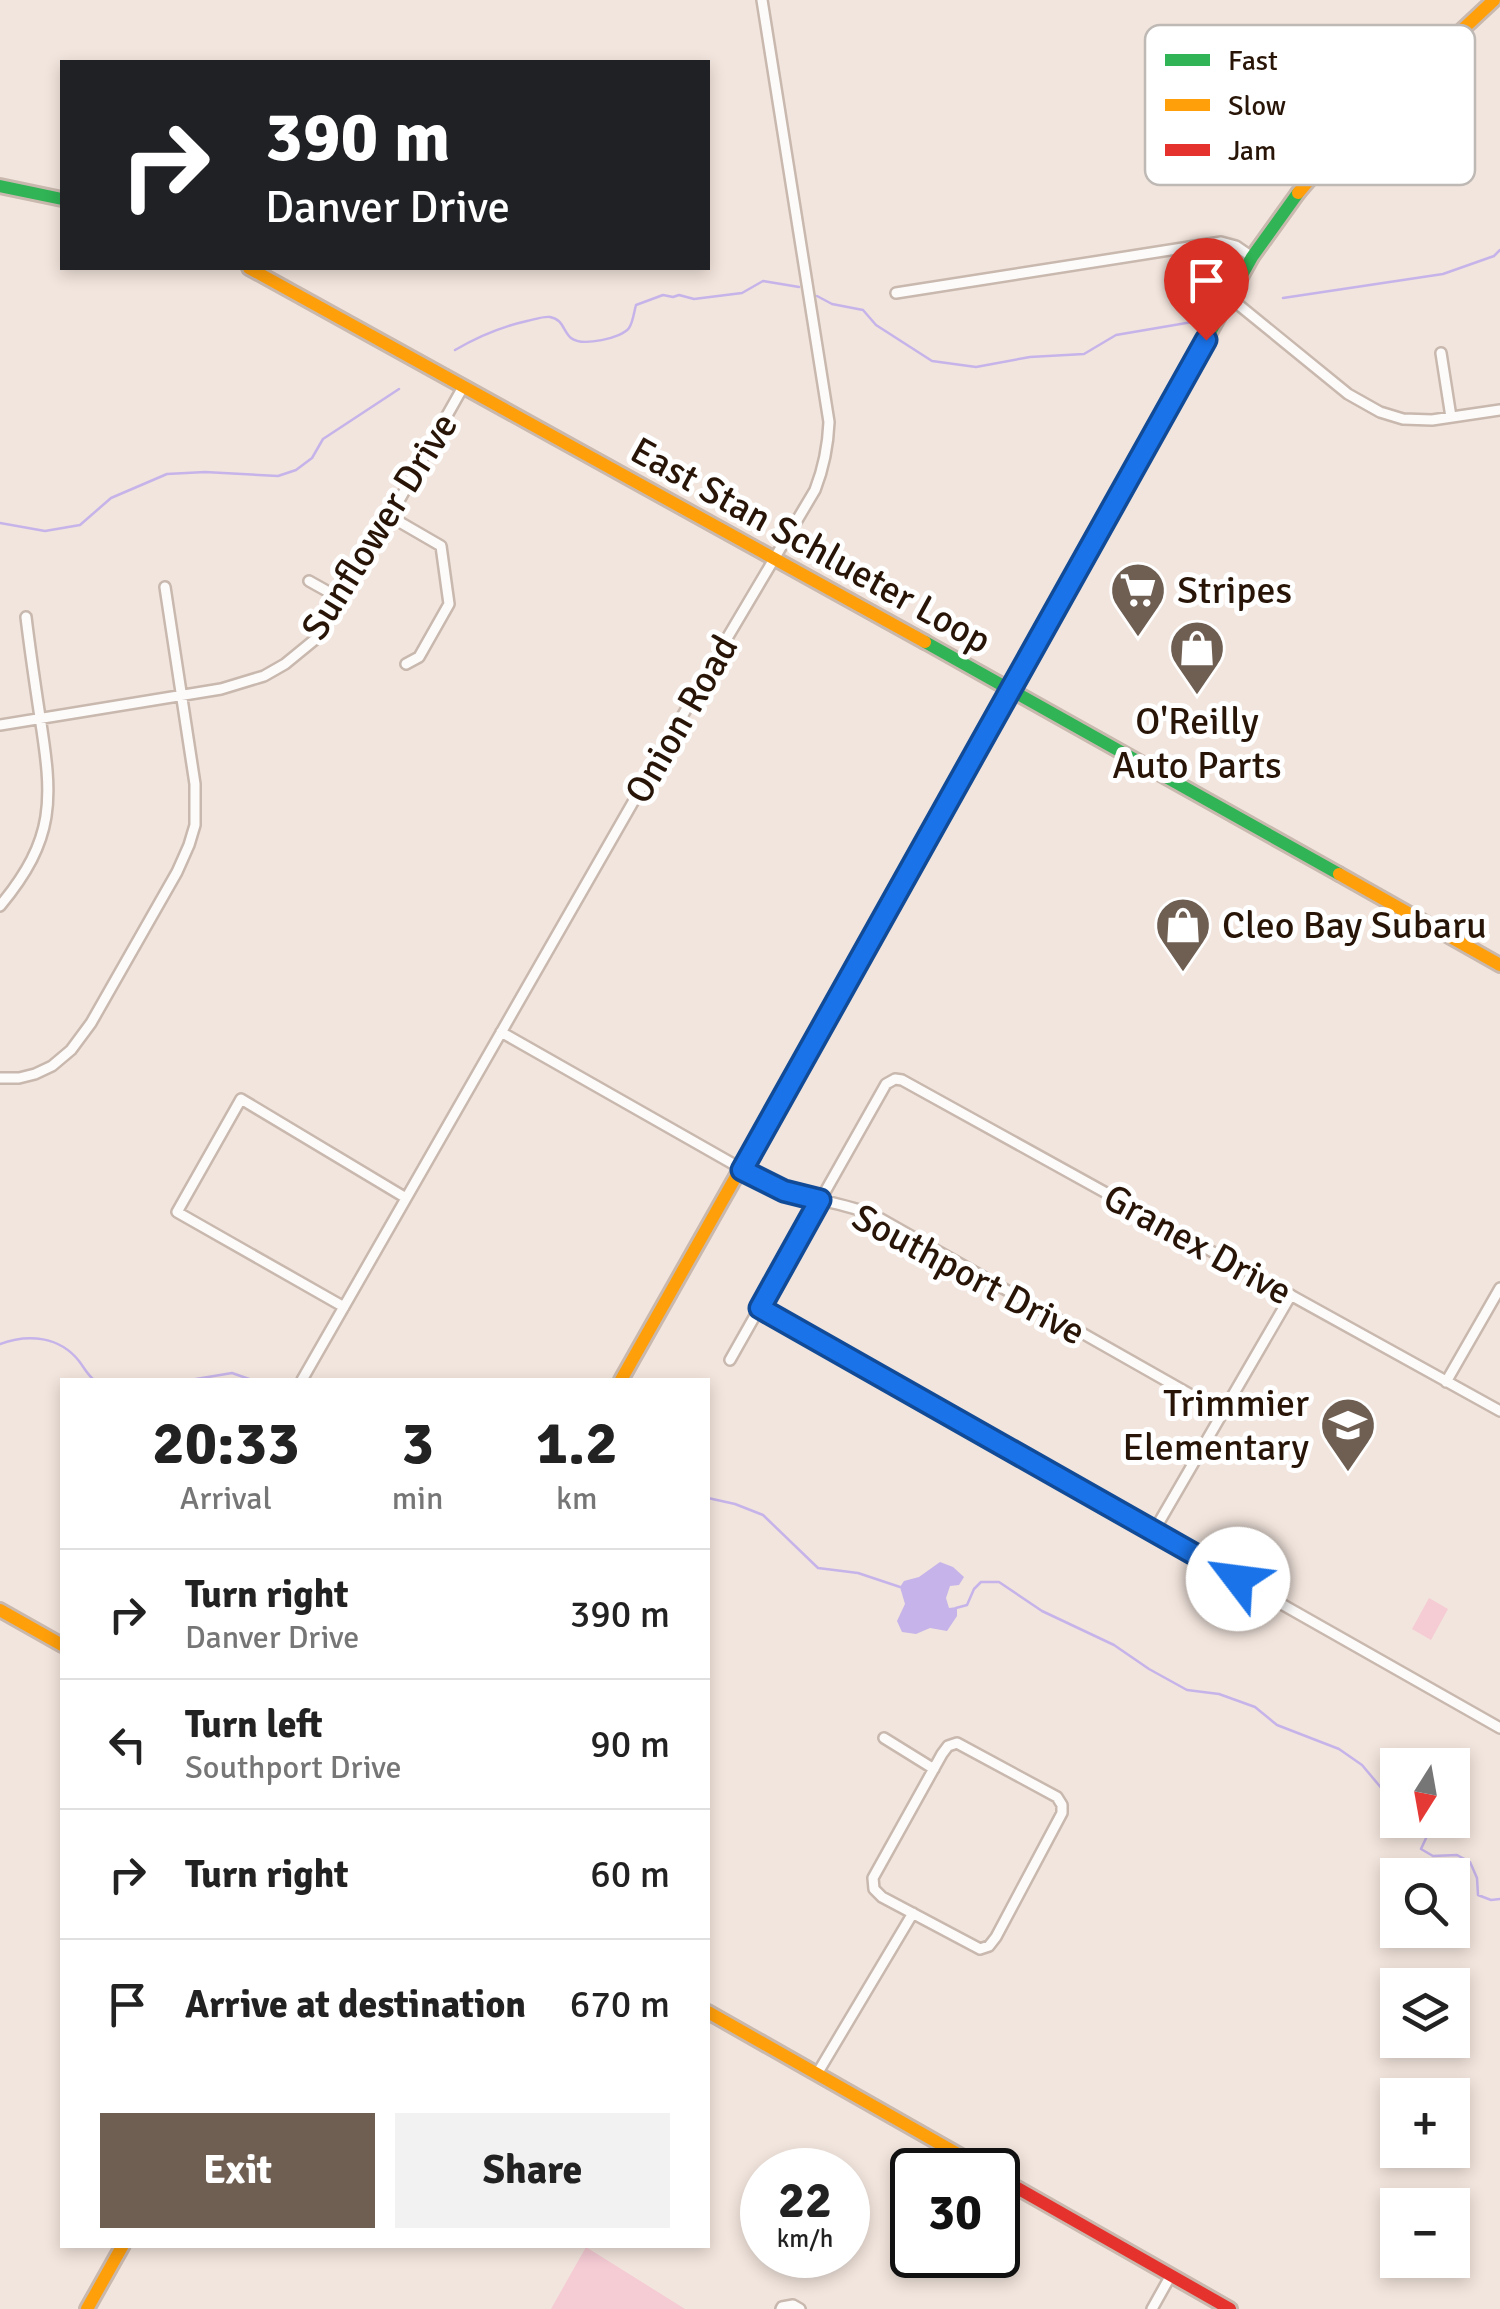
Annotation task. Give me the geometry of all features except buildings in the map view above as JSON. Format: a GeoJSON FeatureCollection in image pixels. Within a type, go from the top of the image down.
{"type":"FeatureCollection","features":[{"type":"Feature","properties":{"kind":"main road"},"geometry":{"type":"LineString","coordinates":[[1467,25],[1494,0]]}},
{"type":"Feature","properties":{"kind":"main road"},"geometry":{"type":"LineString","coordinates":[[622,1378],[1252,257],[1304,185]]}},
{"type":"Feature","properties":{"kind":"main road"},"geometry":{"type":"LineString","coordinates":[[0,186],[60,199]]}},
{"type":"Feature","properties":{"kind":"main road","name":"East Stan Schlueter Loop"},"geometry":{"type":"LineString","coordinates":[[253,270],[1500,964]]}},
{"type":"Feature","properties":{"kind":"main road"},"geometry":{"type":"LineString","coordinates":[[0,1610],[60,1645]]}},
{"type":"Feature","properties":{"kind":"main road"},"geometry":{"type":"LineString","coordinates":[[710,2013],[948,2148]]}},
{"type":"Feature","properties":{"kind":"main road"},"geometry":{"type":"LineString","coordinates":[[1020,2189],[1230,2309]]}},
{"type":"Feature","properties":{"kind":"main road"},"geometry":{"type":"LineString","coordinates":[[87,2309],[120,2248]]}},
{"type":"Feature","properties":{"kind":"street","name":"Onion Road"},"geometry":{"type":"LineString","coordinates":[[303,1378],[815,490],[825,464],[828,422],[762,0]]}},
{"type":"Feature","properties":{"kind":"street"},"geometry":{"type":"LineString","coordinates":[[896,293],[1221,242],[1252,257]]}},
{"type":"Feature","properties":{"kind":"street"},"geometry":{"type":"LineString","coordinates":[[1230,297],[1370,408],[1414,420],[1500,410]]}},
{"type":"Feature","properties":{"kind":"street"},"geometry":{"type":"LineString","coordinates":[[1441,353],[1451,417]]}},
{"type":"Feature","properties":{"kind":"street","name":"Sunflower Drive"},"geometry":{"type":"LineString","coordinates":[[0,725],[243,684],[284,664],[318,637],[343,600],[464,387]]}},
{"type":"Feature","properties":{"kind":"street"},"geometry":{"type":"LineString","coordinates":[[390,518],[440,546],[450,598],[419,657],[406,664]]}},
{"type":"Feature","properties":{"kind":"street"},"geometry":{"type":"LineString","coordinates":[[310,581],[343,600]]}},
{"type":"Feature","properties":{"kind":"street"},"geometry":{"type":"LineString","coordinates":[[0,1078],[35,1074],[71,1050],[91,1023],[183,859],[195,825],[182,694],[165,587]]}},
{"type":"Feature","properties":{"kind":"street"},"geometry":{"type":"LineString","coordinates":[[0,906],[32,860],[44,826],[49,783],[26,617]]}},
{"type":"Feature","properties":{"kind":"street","name":"Southport Drive"},"geometry":{"type":"LineString","coordinates":[[501,1032],[784,1191],[874,1215],[1223,1413]]}},
{"type":"Feature","properties":{"kind":"street","name":"Granex Drive"},"geometry":{"type":"LineString","coordinates":[[820,1200],[886,1084],[902,1080],[1500,1412]]}},
{"type":"Feature","properties":{"kind":"street"},"geometry":{"type":"LineString","coordinates":[[344,1306],[177,1212],[240,1099],[406,1198]]}},
{"type":"Feature","properties":{"kind":"street"},"geometry":{"type":"LineString","coordinates":[[730,1360],[820,1200]]}},
{"type":"Feature","properties":{"kind":"street"},"geometry":{"type":"LineString","coordinates":[[1446,1382],[1500,1288]]}},
{"type":"Feature","properties":{"kind":"street"},"geometry":{"type":"LineString","coordinates":[[1154,1531],[1291,1295]]}},
{"type":"Feature","properties":{"kind":"street"},"geometry":{"type":"LineString","coordinates":[[760,1308],[1500,1728]]}},
{"type":"Feature","properties":{"kind":"street"},"geometry":{"type":"LineString","coordinates":[[884,1738],[934,1769]]}},
{"type":"Feature","properties":{"kind":"street"},"geometry":{"type":"LineString","coordinates":[[957,1743],[1056,1797],[1062,1813],[989,1946],[980,1949],[965,1943],[913,1913],[882,1897],[874,1889],[873,1878],[948,1746],[957,1743]]}},
{"type":"Feature","properties":{"kind":"street"},"geometry":{"type":"LineString","coordinates":[[818,2074],[913,1913]]}},
{"type":"Feature","properties":{"kind":"street"},"geometry":{"type":"LineString","coordinates":[[1152,2309],[1171,2275]]}},
{"type":"Feature","properties":{"kind":"street"},"geometry":{"type":"LineString","coordinates":[[781,2309],[793,2305],[800,2309]]}},
{"type":"Feature","properties":{"kind":"shaded area"},"geometry":{"type":"Polygon","coordinates":[[[940,1562],[964,1577],[959,1585],[950,1586],[946,1598],[949,1608],[957,1607],[957,1616],[947,1631],[930,1628],[916,1634],[902,1632],[897,1621],[905,1604],[900,1587],[940,1562]]]}},
{"type":"Feature","properties":{"kind":"shaded area"},"geometry":{"type":"Polygon","coordinates":[[[1429,1598],[1448,1609],[1431,1640],[1412,1629],[1429,1598]]]}},
{"type":"Feature","properties":{"kind":"shaded area"},"geometry":{"type":"Polygon","coordinates":[[[588,2248],[685,2309],[551,2309],[588,2248]]]}},
{"type":"Feature","properties":{"kind":"waterway"},"geometry":{"type":"LineString","coordinates":[[1283,298],[1443,274],[1494,256],[1500,250]]}},
{"type":"Feature","properties":{"kind":"waterway"},"geometry":{"type":"LineString","coordinates":[[455,350],[499,329],[547,317],[558,320],[576,341],[602,340],[629,328],[636,305],[663,295],[694,299],[742,293],[763,281],[799,287]]}},
{"type":"Feature","properties":{"kind":"waterway"},"geometry":{"type":"LineString","coordinates":[[817,296],[832,304],[863,310],[876,325],[932,361],[976,367],[1030,357],[1084,354],[1116,335],[1198,321]]}},
{"type":"Feature","properties":{"kind":"waterway"},"geometry":{"type":"LineString","coordinates":[[0,523],[45,531],[80,525],[111,498],[167,474],[278,476],[296,470],[312,458],[323,439],[399,389]]}},
{"type":"Feature","properties":{"kind":"waterway"},"geometry":{"type":"LineString","coordinates":[[0,1344],[33,1338],[53,1342],[71,1353],[92,1378]]}},
{"type":"Feature","properties":{"kind":"waterway"},"geometry":{"type":"LineString","coordinates":[[202,1378],[232,1373],[246,1378]]}},
{"type":"Feature","properties":{"kind":"waterway"},"geometry":{"type":"LineString","coordinates":[[710,1498],[763,1515],[818,1568],[858,1573],[900,1587]]}},
{"type":"Feature","properties":{"kind":"waterway"},"geometry":{"type":"LineString","coordinates":[[956,1608],[967,1605],[981,1582],[999,1582],[1042,1611],[1114,1645],[1187,1690],[1219,1694],[1255,1707],[1277,1725],[1339,1749],[1362,1765],[1380,1786]]}},
{"type":"Feature","properties":{"kind":"waterway"},"geometry":{"type":"LineString","coordinates":[[1426,1838],[1421,1849],[1433,1856],[1457,1855],[1470,1862],[1477,1878],[1478,1895],[1500,1899]]}},
{"type":"Feature","properties":{"kind":"traffic: fast"},"geometry":{"type":"LineString","coordinates":[[0,186],[60,199]]}},
{"type":"Feature","properties":{"kind":"traffic: fast"},"geometry":{"type":"LineString","coordinates":[[1003,704],[1252,257],[1298,193]]}},
{"type":"Feature","properties":{"kind":"traffic: fast"},"geometry":{"type":"LineString","coordinates":[[925,642],[1339,874]]}},
{"type":"Feature","properties":{"kind":"traffic: slow"},"geometry":{"type":"LineString","coordinates":[[1467,25],[1494,0]]}},
{"type":"Feature","properties":{"kind":"traffic: slow"},"geometry":{"type":"LineString","coordinates":[[1298,193],[1305,185]]}},
{"type":"Feature","properties":{"kind":"traffic: slow"},"geometry":{"type":"LineString","coordinates":[[253,270],[925,642]]}},
{"type":"Feature","properties":{"kind":"traffic: slow"},"geometry":{"type":"LineString","coordinates":[[622,1378],[1003,704]]}},
{"type":"Feature","properties":{"kind":"traffic: slow"},"geometry":{"type":"LineString","coordinates":[[1339,874],[1500,965]]}},
{"type":"Feature","properties":{"kind":"traffic: slow"},"geometry":{"type":"LineString","coordinates":[[0,1610],[60,1644]]}},
{"type":"Feature","properties":{"kind":"traffic: slow"},"geometry":{"type":"LineString","coordinates":[[710,2013],[947,2148]]}},
{"type":"Feature","properties":{"kind":"traffic: slow"},"geometry":{"type":"LineString","coordinates":[[87,2309],[121,2248]]}},
{"type":"Feature","properties":{"kind":"traffic: jam"},"geometry":{"type":"LineString","coordinates":[[1020,2190],[1230,2309]]}},
{"type":"Feature","properties":{"kind":"place","name":"Stripes"},"geometry":{"type":"Point","coordinates":[1138,639]}},
{"type":"Feature","properties":{"kind":"place","name":"O'Reilly Auto Parts"},"geometry":{"type":"Point","coordinates":[1197,697]}},
{"type":"Feature","properties":{"kind":"place","name":"Cleo Bay Subaru"},"geometry":{"type":"Point","coordinates":[1183,974]}},
{"type":"Feature","properties":{"kind":"place","name":"Trimmier Elementary"},"geometry":{"type":"Point","coordinates":[1348,1474]}},
{"type":"Feature","properties":{"kind":"route"},"geometry":{"type":"LineString","coordinates":[[1206,340],[742,1170],[784,1191],[820,1200],[760,1308],[1238,1579]]}}]}
